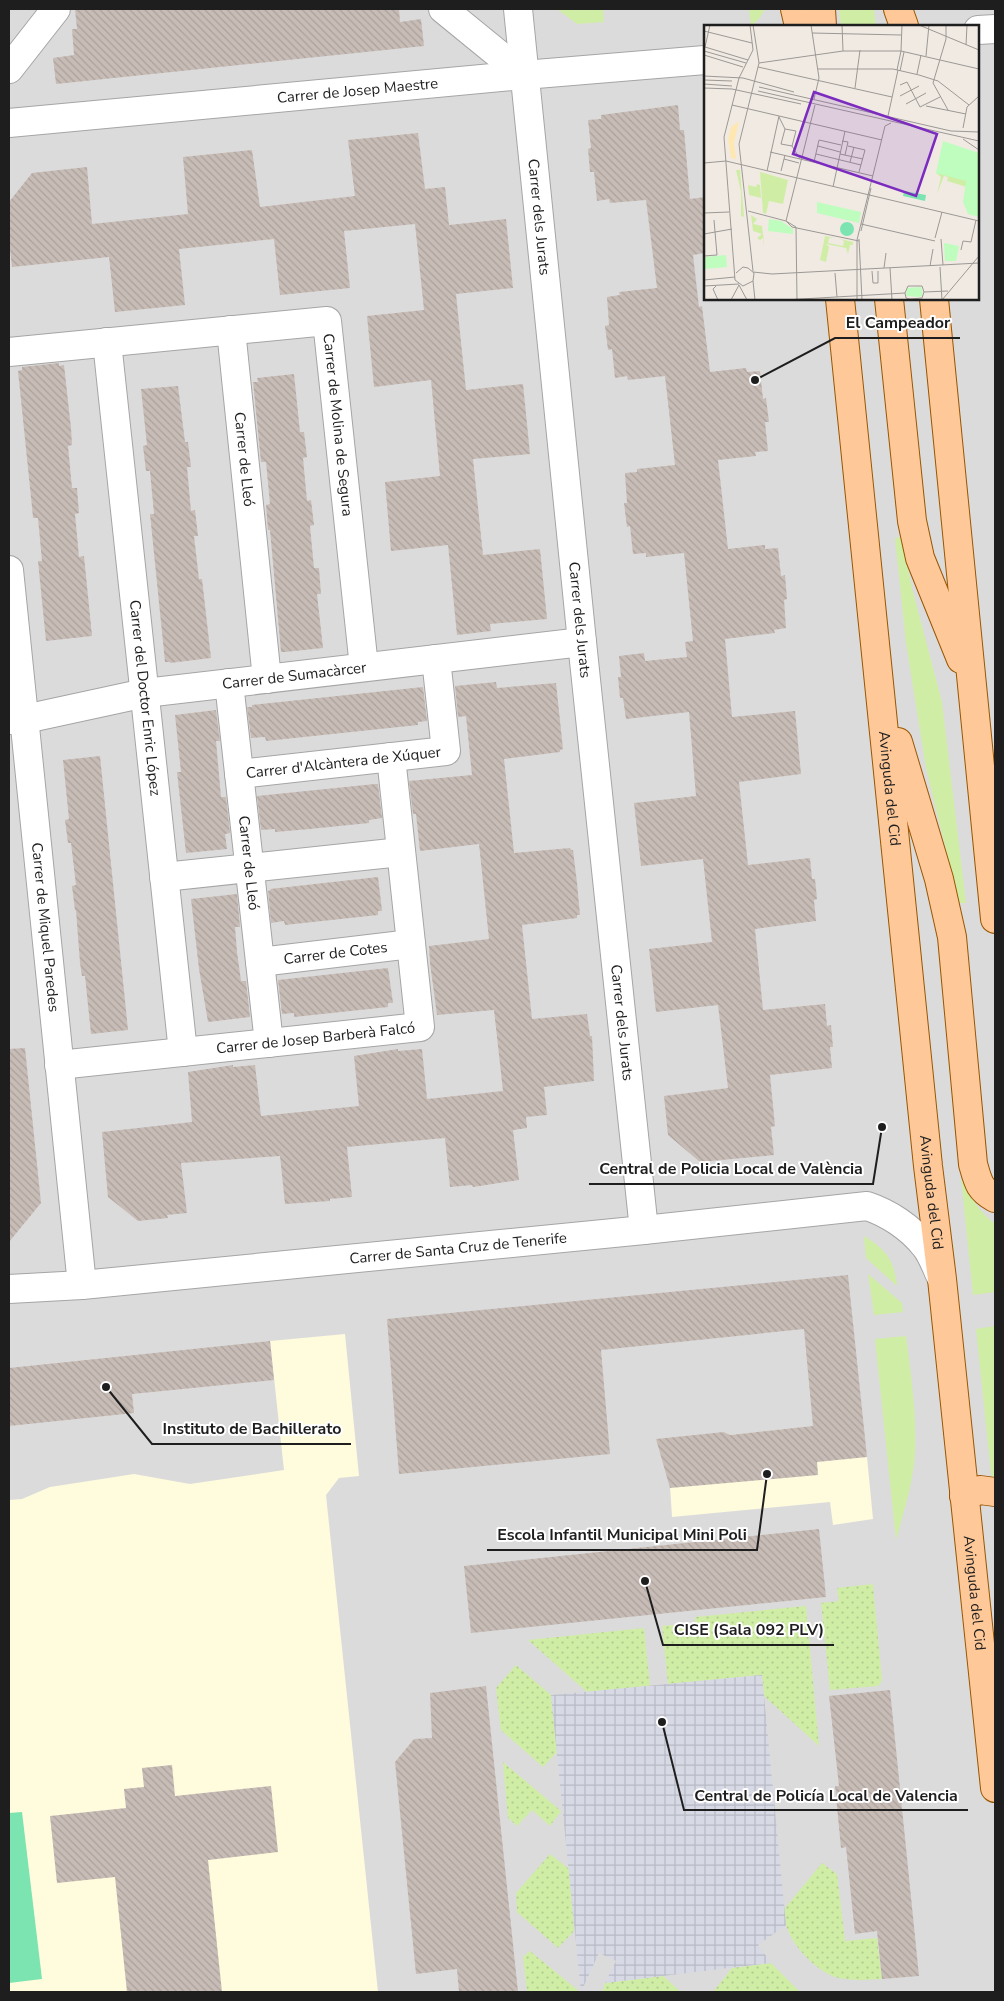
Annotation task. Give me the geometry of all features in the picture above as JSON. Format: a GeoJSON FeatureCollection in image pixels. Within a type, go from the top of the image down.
{"type":"FeatureCollection","features":[{"type":"Feature","properties":{"kind":"main road"},"geometry":{"type":"LineString","coordinates":[[795,9],[799,25]]}},
{"type":"Feature","properties":{"kind":"main road"},"geometry":{"type":"LineString","coordinates":[[821,9],[822,25]]}},
{"type":"Feature","properties":{"kind":"main road"},"geometry":{"type":"LineString","coordinates":[[898,9],[904,25]]}},
{"type":"Feature","properties":{"kind":"main road"},"geometry":{"type":"LineString","coordinates":[[909,25],[911,9]]}},
{"type":"Feature","properties":{"kind":"main road","name":"Avinguda del Cid"},"geometry":{"type":"LineString","coordinates":[[840,300],[928,1166],[942,1279],[995,1788]]}},
{"type":"Feature","properties":{"kind":"main road"},"geometry":{"type":"LineString","coordinates":[[889,300],[912,521],[916,540],[920,558],[973,689]]}},
{"type":"Feature","properties":{"kind":"main road"},"geometry":{"type":"LineString","coordinates":[[934,300],[995,919]]}},
{"type":"Feature","properties":{"kind":"main road"},"geometry":{"type":"LineString","coordinates":[[880,681],[939,879],[952,937],[973,1164],[978,1181],[984,1192],[995,1198]]}},
{"type":"Feature","properties":{"kind":"main road"},"geometry":{"type":"LineString","coordinates":[[964,1496],[980,1490],[995,1492]]}},
{"type":"Feature","properties":{"kind":"street"},"geometry":{"type":"LineString","coordinates":[[9,69],[56,9]]}},
{"type":"Feature","properties":{"kind":"street"},"geometry":{"type":"LineString","coordinates":[[443,9],[524,75]]}},
{"type":"Feature","properties":{"kind":"street","name":"Carrer dels Jurats"},"geometry":{"type":"LineString","coordinates":[[518,9],[644,1230]]}},
{"type":"Feature","properties":{"kind":"street"},"geometry":{"type":"LineString","coordinates":[[979,30],[995,28]]}},
{"type":"Feature","properties":{"kind":"street","name":"Carrer de Josep Maestre"},"geometry":{"type":"LineString","coordinates":[[9,123],[704,60]]}},
{"type":"Feature","properties":{"kind":"street","name":"Carrer de Molina de Segura"},"geometry":{"type":"LineString","coordinates":[[9,352],[327,321],[364,667]]}},
{"type":"Feature","properties":{"kind":"street","name":"Carrer de Lleó"},"geometry":{"type":"LineString","coordinates":[[231,330],[267,679]]}},
{"type":"Feature","properties":{"kind":"street","name":"Carrer del Doctor Enric López"},"geometry":{"type":"LineString","coordinates":[[107,342],[183,1052]]}},
{"type":"Feature","properties":{"kind":"street","name":"Carrer de Miquel Paredes"},"geometry":{"type":"LineString","coordinates":[[9,570],[17,720],[59,1065],[82,1285]]}},
{"type":"Feature","properties":{"kind":"street","name":"Carrer de Sumacàrcer"},"geometry":{"type":"LineString","coordinates":[[17,720],[145,693],[582,642]]}},
{"type":"Feature","properties":{"kind":"street","name":"Carrer d'Alcàntera de Xúquer"},"geometry":{"type":"LineString","coordinates":[[239,774],[446,751],[436,659]]}},
{"type":"Feature","properties":{"kind":"street","name":"Carrer de Lleó"},"geometry":{"type":"LineString","coordinates":[[229,683],[269,1043]]}},
{"type":"Feature","properties":{"kind":"street","name":"Carrer de Josep Barberà Falcó"},"geometry":{"type":"LineString","coordinates":[[59,1065],[420,1027],[391,757]]}},
{"type":"Feature","properties":{"kind":"street"},"geometry":{"type":"LineString","coordinates":[[164,877],[401,852]]}},
{"type":"Feature","properties":{"kind":"street","name":"Carrer de Cotes"},"geometry":{"type":"LineString","coordinates":[[260,962],[411,944]]}},
{"type":"Feature","properties":{"kind":"street","name":"Carrer de Santa Cruz de Tenerife"},"geometry":{"type":"LineString","coordinates":[[9,1289],[82,1285],[644,1230],[866,1206]]}},
{"type":"Feature","properties":{"kind":"street","name":"Avinguda del Cid"},"geometry":{"type":"LineString","coordinates":[[866,1206],[884,1212],[925,1246],[942,1279]]}},
{"type":"Feature","properties":{"kind":"street","name":"Carrer de Santa Cruz de Tenerife"},"geometry":{"type":"LineString","coordinates":[[9,1296],[49,1288]]}},
{"type":"Feature","properties":{"kind":"shaded area"},"geometry":{"type":"Polygon","coordinates":[[[9,9],[995,9],[995,1992],[9,1992],[9,9]]]}},
{"type":"Feature","properties":{"kind":"shaded area"},"geometry":{"type":"Polygon","coordinates":[[[345,1334],[359,1476],[339,1478],[326,1495],[378,1992],[9,1992],[9,1500],[22,1499],[50,1487],[134,1474],[190,1484],[284,1470],[270,1341],[345,1334]]]}},
{"type":"Feature","properties":{"kind":"shaded area"},"geometry":{"type":"Polygon","coordinates":[[[787,1429],[867,1457],[873,1519],[833,1525],[830,1502],[672,1517],[670,1486],[724,1432],[730,1435],[787,1429]]]}},
{"type":"Feature","properties":{"kind":"shaded area"},"geometry":{"type":"Polygon","coordinates":[[[762,1675],[786,1925],[758,1945],[771,1963],[605,1983],[616,1961],[599,1953],[581,1992],[551,1695],[762,1675]]]}},
{"type":"Feature","properties":{"kind":"green space"},"geometry":{"type":"Polygon","coordinates":[[[557,9],[603,9],[604,22],[577,24],[557,9]]]}},
{"type":"Feature","properties":{"kind":"green space"},"geometry":{"type":"Polygon","coordinates":[[[749,9],[765,9],[759,19],[751,25],[749,9]]]}},
{"type":"Feature","properties":{"kind":"green space"},"geometry":{"type":"Polygon","coordinates":[[[839,9],[874,9],[876,25],[841,25],[839,9]]]}},
{"type":"Feature","properties":{"kind":"green space"},"geometry":{"type":"Polygon","coordinates":[[[901,537],[912,588],[942,702],[966,903],[959,903],[926,768],[906,643],[895,538],[901,537]]]}},
{"type":"Feature","properties":{"kind":"green space"},"geometry":{"type":"Polygon","coordinates":[[[961,1178],[966,1180],[976,1205],[995,1224],[995,1292],[973,1295],[961,1178]]]}},
{"type":"Feature","properties":{"kind":"green space"},"geometry":{"type":"Polygon","coordinates":[[[864,1236],[888,1256],[894,1269],[897,1286],[866,1258],[864,1236]]]}},
{"type":"Feature","properties":{"kind":"green space"},"geometry":{"type":"Polygon","coordinates":[[[868,1274],[902,1303],[903,1312],[874,1315],[868,1274]]]}},
{"type":"Feature","properties":{"kind":"green space"},"geometry":{"type":"Polygon","coordinates":[[[995,1326],[995,1483],[992,1483],[976,1329],[995,1326]]]}},
{"type":"Feature","properties":{"kind":"green space"},"geometry":{"type":"Polygon","coordinates":[[[906,1336],[912,1380],[915,1454],[910,1486],[896,1540],[875,1339],[906,1336]]]}},
{"type":"Feature","properties":{"kind":"green space"},"geometry":{"type":"Polygon","coordinates":[[[873,1584],[882,1680],[878,1686],[830,1690],[821,1603],[839,1601],[837,1588],[873,1584]]]}},
{"type":"Feature","properties":{"kind":"green space"},"geometry":{"type":"Polygon","coordinates":[[[806,1606],[819,1746],[764,1696],[761,1675],[668,1684],[662,1626],[695,1623],[695,1617],[806,1606]]]}},
{"type":"Feature","properties":{"kind":"green space"},"geometry":{"type":"Polygon","coordinates":[[[644,1628],[650,1686],[587,1692],[528,1640],[644,1628]]]}},
{"type":"Feature","properties":{"kind":"green space"},"geometry":{"type":"Polygon","coordinates":[[[516,1665],[551,1695],[557,1752],[543,1767],[501,1730],[496,1688],[516,1665]]]}},
{"type":"Feature","properties":{"kind":"green space"},"geometry":{"type":"Polygon","coordinates":[[[503,1762],[561,1811],[550,1826],[532,1810],[517,1826],[508,1818],[503,1762]]]}},
{"type":"Feature","properties":{"kind":"green space"},"geometry":{"type":"Polygon","coordinates":[[[22,1812],[42,1979],[9,1983],[9,1813],[22,1812]]]}},
{"type":"Feature","properties":{"kind":"green space"},"geometry":{"type":"Polygon","coordinates":[[[550,1854],[569,1869],[574,1931],[558,1948],[517,1912],[516,1893],[550,1854]]]}},
{"type":"Feature","properties":{"kind":"green space"},"geometry":{"type":"Polygon","coordinates":[[[822,1863],[837,1874],[845,1941],[877,1938],[882,1979],[846,1979],[827,1974],[805,1956],[793,1940],[786,1922],[785,1908],[822,1863]]]}},
{"type":"Feature","properties":{"kind":"green space"},"geometry":{"type":"Polygon","coordinates":[[[530,1951],[580,1992],[527,1992],[523,1957],[530,1951]]]}},
{"type":"Feature","properties":{"kind":"green space"},"geometry":{"type":"Polygon","coordinates":[[[771,1963],[800,1992],[713,1992],[732,1968],[771,1963]]]}},
{"type":"Feature","properties":{"kind":"green space"},"geometry":{"type":"Polygon","coordinates":[[[663,1976],[681,1992],[602,1992],[605,1983],[663,1976]]]}},
{"type":"Feature","properties":{"kind":"building"},"geometry":{"type":"Polygon","coordinates":[[[75,9],[399,9],[400,22],[421,19],[424,46],[56,84],[53,58],[74,55],[72,29],[77,29],[75,9]]]}},
{"type":"Feature","properties":{"kind":"building"},"geometry":{"type":"Polygon","coordinates":[[[678,105],[680,130],[684,130],[690,199],[704,197],[704,253],[693,255],[699,307],[702,306],[710,372],[746,368],[747,372],[760,371],[763,399],[766,398],[769,422],[765,422],[768,451],[755,452],[756,456],[718,460],[728,549],[765,545],[765,549],[778,548],[781,576],[785,575],[787,599],[784,600],[786,628],[774,630],[775,633],[725,639],[732,717],[795,711],[801,774],[739,782],[748,865],[810,858],[812,879],[815,879],[817,899],[814,900],[816,921],[755,929],[763,1010],[825,1004],[827,1026],[831,1025],[833,1047],[830,1047],[832,1068],[770,1075],[775,1126],[771,1127],[774,1155],[700,1162],[668,1135],[664,1096],[728,1088],[718,1005],[656,1012],[649,949],[712,942],[703,859],[641,866],[634,803],[696,796],[689,712],[626,719],[623,698],[620,698],[619,656],[644,653],[645,661],[687,657],[685,642],[693,641],[684,553],[646,557],[646,553],[633,554],[630,526],[627,527],[624,503],[627,503],[625,473],[637,472],[637,469],[675,465],[665,376],[628,380],[627,376],[615,378],[612,349],[608,350],[605,326],[609,325],[607,297],[620,295],[619,292],[657,288],[646,200],[610,203],[609,199],[597,201],[594,172],[590,172],[588,149],[591,148],[588,120],[601,119],[601,115],[678,105]]]}},
{"type":"Feature","properties":{"kind":"building"},"geometry":{"type":"Polygon","coordinates":[[[418,133],[425,189],[445,187],[449,225],[506,219],[513,288],[456,294],[466,390],[523,384],[530,454],[473,459],[483,555],[540,549],[547,619],[490,624],[491,631],[457,635],[448,545],[391,551],[385,482],[440,476],[431,380],[374,387],[367,316],[424,310],[415,224],[344,231],[350,288],[280,295],[274,239],[179,249],[185,305],[115,312],[109,257],[12,267],[9,239],[9,202],[32,173],[87,167],[92,224],[188,214],[183,157],[252,150],[260,207],[355,196],[348,140],[418,133]]]}},
{"type":"Feature","properties":{"kind":"building"},"geometry":{"type":"Polygon","coordinates":[[[59,363],[59,366],[64,365],[71,428],[72,445],[68,446],[72,488],[77,488],[79,513],[75,514],[79,557],[84,556],[92,636],[46,641],[38,561],[42,561],[38,518],[33,518],[18,371],[22,370],[22,367],[59,363]]]}},
{"type":"Feature","properties":{"kind":"building"},"geometry":{"type":"Polygon","coordinates":[[[294,374],[300,432],[304,432],[307,457],[303,458],[307,501],[311,500],[314,525],[310,526],[314,568],[319,568],[321,594],[317,594],[323,648],[281,652],[266,505],[270,504],[266,462],[261,462],[253,382],[258,382],[257,378],[294,374]]]}},
{"type":"Feature","properties":{"kind":"building"},"geometry":{"type":"Polygon","coordinates":[[[178,386],[185,442],[188,442],[191,467],[187,467],[191,511],[195,510],[198,536],[194,536],[199,579],[202,579],[211,658],[170,663],[165,662],[150,514],[154,514],[150,471],[146,471],[143,446],[147,445],[141,389],[178,386]]]}},
{"type":"Feature","properties":{"kind":"building"},"geometry":{"type":"Polygon","coordinates":[[[496,682],[497,688],[556,683],[563,749],[560,752],[504,759],[514,853],[570,848],[573,850],[577,883],[580,915],[577,915],[577,918],[522,925],[532,1019],[587,1014],[590,1036],[592,1036],[594,1081],[544,1087],[547,1115],[526,1117],[527,1128],[513,1130],[519,1180],[473,1187],[472,1185],[450,1187],[445,1138],[347,1147],[352,1197],[330,1199],[330,1201],[285,1204],[280,1156],[181,1163],[187,1213],[167,1215],[168,1218],[138,1221],[108,1197],[102,1132],[192,1122],[188,1072],[233,1065],[233,1067],[255,1065],[261,1116],[359,1106],[354,1056],[398,1049],[398,1051],[422,1049],[427,1099],[503,1091],[494,1010],[437,1015],[430,963],[429,946],[489,939],[479,844],[420,851],[416,814],[413,814],[409,781],[472,775],[466,716],[458,717],[455,686],[496,682]]]}},
{"type":"Feature","properties":{"kind":"building"},"geometry":{"type":"Polygon","coordinates":[[[423,687],[427,721],[418,722],[418,725],[266,741],[265,737],[251,738],[247,707],[252,707],[252,705],[423,687]]]}},
{"type":"Feature","properties":{"kind":"building"},"geometry":{"type":"Polygon","coordinates":[[[216,710],[220,741],[216,741],[221,797],[226,797],[230,833],[225,834],[227,849],[186,853],[177,772],[181,772],[175,715],[216,710]]]}},
{"type":"Feature","properties":{"kind":"building"},"geometry":{"type":"Polygon","coordinates":[[[100,756],[128,1030],[91,1034],[85,976],[82,976],[80,963],[72,886],[76,885],[71,843],[68,843],[65,820],[69,819],[63,760],[100,756]]]}},
{"type":"Feature","properties":{"kind":"building"},"geometry":{"type":"Polygon","coordinates":[[[378,784],[382,818],[369,820],[369,823],[310,829],[275,832],[275,829],[261,830],[257,796],[378,784]]]}},
{"type":"Feature","properties":{"kind":"building"},"geometry":{"type":"Polygon","coordinates":[[[378,877],[382,911],[378,911],[378,915],[285,925],[284,921],[271,923],[268,891],[270,889],[378,877]]]}},
{"type":"Feature","properties":{"kind":"building"},"geometry":{"type":"Polygon","coordinates":[[[237,894],[240,927],[235,927],[237,952],[241,981],[246,981],[250,1017],[208,1022],[199,969],[191,899],[237,894]]]}},
{"type":"Feature","properties":{"kind":"building"},"geometry":{"type":"Polygon","coordinates":[[[388,968],[393,1003],[388,1003],[388,1007],[294,1017],[294,1013],[282,1014],[278,980],[388,968]]]}},
{"type":"Feature","properties":{"kind":"building"},"geometry":{"type":"Polygon","coordinates":[[[25,1048],[41,1203],[9,1242],[9,1049],[25,1048]]]}},
{"type":"Feature","properties":{"kind":"building"},"geometry":{"type":"Polygon","coordinates":[[[848,1275],[867,1457],[817,1462],[818,1475],[670,1488],[656,1439],[724,1432],[730,1435],[813,1426],[804,1329],[601,1350],[610,1454],[399,1474],[387,1319],[848,1275]]]}},
{"type":"Feature","properties":{"kind":"building"},"geometry":{"type":"Polygon","coordinates":[[[270,1341],[274,1380],[132,1394],[134,1413],[9,1426],[9,1368],[270,1341]]]}},
{"type":"Feature","properties":{"kind":"building"},"geometry":{"type":"Polygon","coordinates":[[[819,1529],[826,1597],[471,1633],[464,1566],[819,1529]]]}},
{"type":"Feature","properties":{"kind":"building"},"geometry":{"type":"Polygon","coordinates":[[[486,1686],[518,1992],[459,1992],[457,1969],[416,1974],[395,1762],[414,1739],[432,1738],[430,1693],[486,1686]]]}},
{"type":"Feature","properties":{"kind":"building"},"geometry":{"type":"Polygon","coordinates":[[[890,1690],[919,1976],[882,1979],[877,1931],[855,1934],[846,1847],[841,1848],[835,1786],[839,1786],[829,1696],[890,1690]]]}},
{"type":"Feature","properties":{"kind":"building"},"geometry":{"type":"Polygon","coordinates":[[[172,1765],[175,1796],[271,1786],[278,1852],[208,1860],[222,1992],[127,1992],[115,1877],[57,1883],[50,1816],[126,1808],[124,1789],[144,1787],[142,1768],[172,1765]]]}},
{"type":"Feature","properties":{"kind":"place","name":"El Campeador"},"geometry":{"type":"Point","coordinates":[755,380]}},
{"type":"Feature","properties":{"kind":"place","name":"Central de Policia Local de València"},"geometry":{"type":"Point","coordinates":[882,1127]}},
{"type":"Feature","properties":{"kind":"place","name":"Instituto de Bachillerato"},"geometry":{"type":"Point","coordinates":[106,1387]}},
{"type":"Feature","properties":{"kind":"place","name":"Escola Infantil Municipal Mini Poli"},"geometry":{"type":"Point","coordinates":[767,1474]}},
{"type":"Feature","properties":{"kind":"place","name":"CISE (Sala 092 PLV)"},"geometry":{"type":"Point","coordinates":[645,1581]}},
{"type":"Feature","properties":{"kind":"place","name":"Central de Policía Local de Valencia"},"geometry":{"type":"Point","coordinates":[662,1722]}}]}
